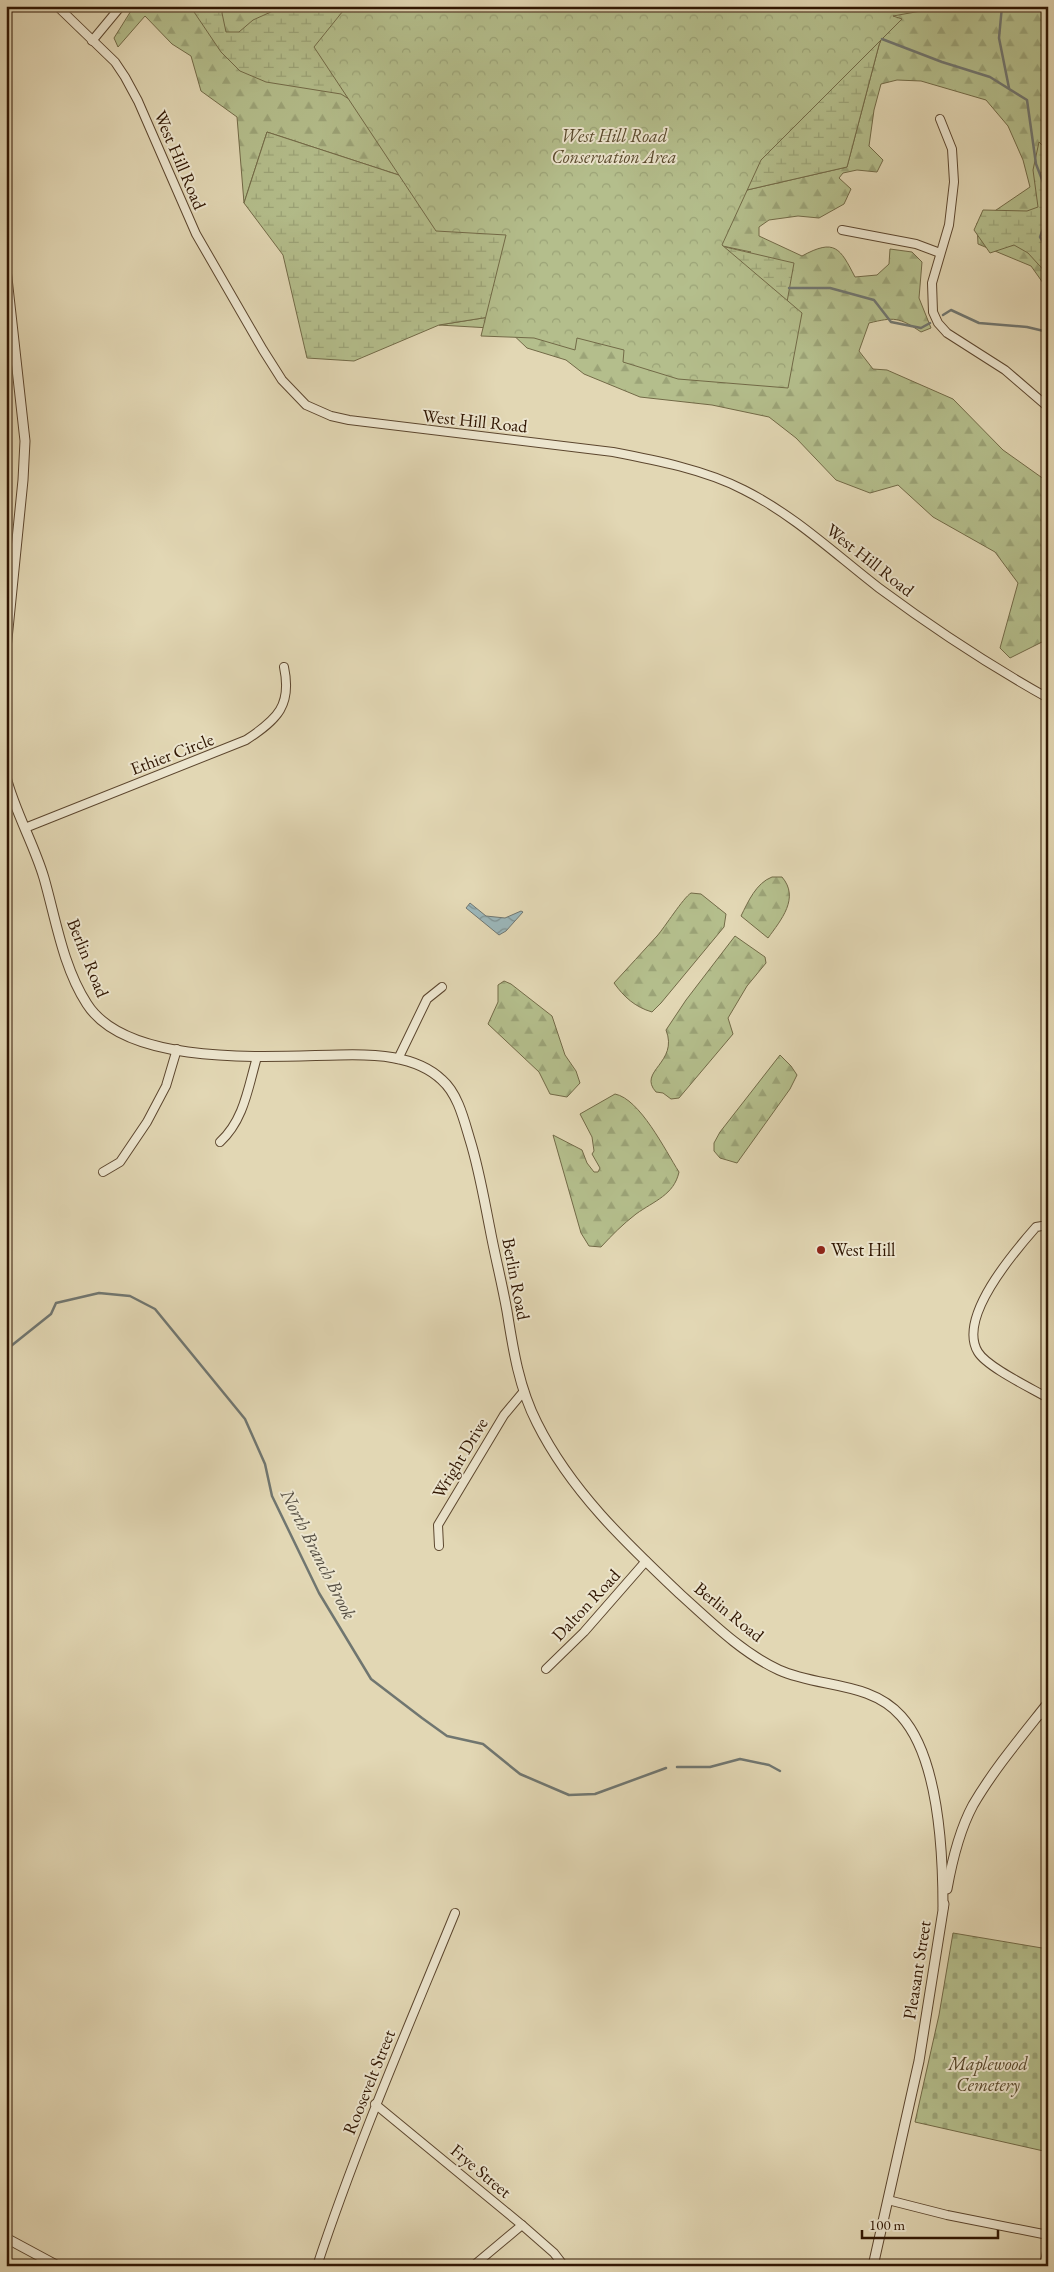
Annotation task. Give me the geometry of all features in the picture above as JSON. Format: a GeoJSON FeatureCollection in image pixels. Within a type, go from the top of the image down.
{"type":"FeatureCollection","features":[{"type":"Feature","properties":{"kind":"street","name":"West Hill Road"},"geometry":{"type":"LineString","coordinates":[[57,6],[115,62],[125,77],[138,101],[201,243],[282,380],[306,405],[331,416],[349,420],[604,451],[652,460],[742,488],[790,518],[879,588],[986,662],[1048,698]]}},
{"type":"Feature","properties":{"kind":"street"},"geometry":{"type":"LineString","coordinates":[[92,41],[121,6]]}},
{"type":"Feature","properties":{"kind":"street"},"geometry":{"type":"LineString","coordinates":[[940,119],[952,149],[954,182],[949,225],[932,283],[931,299],[933,312],[938,323],[955,340],[1005,370],[1048,407]]}},
{"type":"Feature","properties":{"kind":"street"},"geometry":{"type":"LineString","coordinates":[[842,230],[916,244],[940,253]]}},
{"type":"Feature","properties":{"kind":"street"},"geometry":{"type":"LineString","coordinates":[[6,269],[25,441],[23,480],[6,649]]}},
{"type":"Feature","properties":{"kind":"street","name":"Ethier Circle"},"geometry":{"type":"LineString","coordinates":[[25,828],[246,740],[263,728],[284,703],[287,691],[284,667]]}},
{"type":"Feature","properties":{"kind":"street","name":"Berlin Road"},"geometry":{"type":"LineString","coordinates":[[6,777],[42,872],[66,956],[90,1009],[105,1023],[125,1035],[177,1049],[220,1055],[257,1057],[352,1055],[398,1059],[419,1066],[441,1078],[455,1098],[479,1171],[510,1334],[524,1392],[536,1422],[560,1466],[595,1510],[646,1561],[714,1624],[767,1663],[785,1672],[809,1680],[870,1694],[884,1700],[902,1717],[919,1743],[932,1782],[943,1880],[943,1908]]}},
{"type":"Feature","properties":{"kind":"street"},"geometry":{"type":"LineString","coordinates":[[398,1059],[427,999],[442,987]]}},
{"type":"Feature","properties":{"kind":"street"},"geometry":{"type":"LineString","coordinates":[[103,1172],[120,1162],[147,1122],[166,1086],[177,1049]]}},
{"type":"Feature","properties":{"kind":"street"},"geometry":{"type":"LineString","coordinates":[[220,1142],[230,1133],[238,1121],[257,1057]]}},
{"type":"Feature","properties":{"kind":"street"},"geometry":{"type":"LineString","coordinates":[[1048,1225],[1036,1227],[992,1286],[975,1314],[972,1332],[978,1353],[1048,1398]]}},
{"type":"Feature","properties":{"kind":"street","name":"Wright Drive"},"geometry":{"type":"LineString","coordinates":[[439,1546],[438,1525],[504,1415],[524,1392]]}},
{"type":"Feature","properties":{"kind":"street","name":"Dalton Road"},"geometry":{"type":"LineString","coordinates":[[546,1669],[584,1632],[646,1561]]}},
{"type":"Feature","properties":{"kind":"street","name":"Pleasant Street"},"geometry":{"type":"LineString","coordinates":[[873,2266],[921,2052],[943,1908],[960,1836],[973,1806],[1044,1715],[1048,1703]]}},
{"type":"Feature","properties":{"kind":"street","name":"Roosevelt Street"},"geometry":{"type":"LineString","coordinates":[[317,2266],[343,2188],[375,2104],[455,1912]]}},
{"type":"Feature","properties":{"kind":"street","name":"Frye Street"},"geometry":{"type":"LineString","coordinates":[[375,2104],[554,2252],[564,2266]]}},
{"type":"Feature","properties":{"kind":"street"},"geometry":{"type":"LineString","coordinates":[[888,2200],[1048,2235]]}},
{"type":"Feature","properties":{"kind":"street"},"geometry":{"type":"LineString","coordinates":[[473,2266],[522,2225]]}},
{"type":"Feature","properties":{"kind":"street"},"geometry":{"type":"LineString","coordinates":[[6,2238],[58,2266]]}},
{"type":"Feature","properties":{"kind":"street"},"geometry":{"type":"LineString","coordinates":[[1044,2266],[1048,2247]]}},
{"type":"Feature","properties":{"kind":"green space"},"geometry":{"type":"Polygon","coordinates":[[[134,6],[725,6],[411,179],[267,132],[244,203],[237,117],[201,91],[191,56],[172,44],[145,16],[118,47],[114,38],[134,6]]]}},
{"type":"Feature","properties":{"kind":"green space","name":"West Hill Road Conservation Area"},"geometry":{"type":"Polygon","coordinates":[[[190,6],[224,6],[222,13],[226,32],[239,32],[253,20],[284,6],[894,7],[879,45],[847,167],[747,190],[695,240],[794,263],[787,302],[602,299],[439,325],[354,361],[307,358],[283,255],[244,203],[267,132],[411,179],[387,123],[341,94],[266,82],[240,71],[221,52],[190,6]]]}},
{"type":"Feature","properties":{"kind":"green space","name":"West Hill Road Conservation Area"},"geometry":{"type":"Polygon","coordinates":[[[347,6],[949,6],[893,16],[902,19],[761,160],[722,245],[802,313],[788,388],[678,379],[623,362],[624,350],[577,338],[575,350],[534,338],[481,336],[506,235],[436,231],[314,47],[347,6]]]}},
{"type":"Feature","properties":{"kind":"green space"},"geometry":{"type":"Polygon","coordinates":[[[893,6],[1048,6],[1048,290],[1031,266],[978,244],[977,223],[1030,187],[1023,160],[1008,126],[986,100],[921,81],[897,80],[881,84],[874,110],[869,146],[883,160],[877,172],[857,170],[843,173],[839,178],[851,189],[844,204],[819,218],[798,216],[769,220],[759,227],[759,236],[802,256],[822,248],[829,247],[835,249],[845,259],[855,277],[877,275],[889,264],[890,249],[912,252],[922,262],[919,298],[931,328],[921,332],[907,323],[891,319],[869,323],[859,351],[873,369],[887,370],[953,399],[1003,450],[1048,482],[1048,639],[1010,658],[1000,648],[1018,583],[995,552],[933,517],[898,485],[870,493],[836,480],[796,438],[769,417],[712,405],[640,397],[584,374],[566,360],[527,348],[507,329],[439,325],[602,299],[751,252],[694,240],[747,190],[847,167],[879,45],[893,6]]]}},
{"type":"Feature","properties":{"kind":"green space"},"geometry":{"type":"Polygon","coordinates":[[[1039,142],[1048,151],[1048,275],[1028,253],[1014,245],[990,253],[974,230],[983,210],[1027,211],[1038,207],[1033,170],[1039,142]]]}},
{"type":"Feature","properties":{"kind":"green space"},"geometry":{"type":"Polygon","coordinates":[[[772,877],[782,877],[787,885],[789,901],[787,909],[768,938],[741,916],[757,888],[772,877]]]}},
{"type":"Feature","properties":{"kind":"green space"},"geometry":{"type":"Polygon","coordinates":[[[691,893],[701,894],[726,914],[724,927],[661,1003],[652,1012],[646,1010],[630,1001],[614,983],[657,936],[691,893]]]}},
{"type":"Feature","properties":{"kind":"green space"},"geometry":{"type":"Polygon","coordinates":[[[735,936],[765,957],[766,963],[747,986],[728,1018],[733,1034],[679,1098],[671,1099],[663,1093],[656,1092],[651,1078],[667,1051],[669,1041],[666,1030],[686,1000],[735,936]]]}},
{"type":"Feature","properties":{"kind":"green space"},"geometry":{"type":"Polygon","coordinates":[[[504,981],[511,984],[552,1016],[565,1055],[576,1071],[580,1083],[567,1097],[550,1094],[539,1072],[488,1024],[498,1002],[498,985],[504,981]]]}},
{"type":"Feature","properties":{"kind":"green space"},"geometry":{"type":"Polygon","coordinates":[[[780,1055],[797,1075],[790,1089],[737,1163],[720,1158],[714,1151],[714,1143],[720,1132],[780,1055]]]}},
{"type":"Feature","properties":{"kind":"green space"},"geometry":{"type":"Polygon","coordinates":[[[615,1094],[634,1105],[643,1115],[679,1172],[673,1186],[662,1197],[631,1218],[601,1247],[589,1246],[581,1233],[553,1135],[582,1150],[587,1163],[594,1172],[598,1172],[600,1168],[592,1154],[594,1151],[592,1137],[580,1114],[615,1094]]]}},
{"type":"Feature","properties":{"kind":"green space","name":"Maplewood Cemetery"},"geometry":{"type":"Polygon","coordinates":[[[953,1933],[1048,1949],[1048,2152],[915,2122],[939,2015],[953,1933]]]}},
{"type":"Feature","properties":{"kind":"water"},"geometry":{"type":"Polygon","coordinates":[[[470,903],[486,916],[505,918],[521,911],[523,912],[506,931],[499,935],[466,908],[470,903]]]}},
{"type":"Feature","properties":{"kind":"waterway"},"geometry":{"type":"LineString","coordinates":[[1002,6],[999,38],[1009,88]]}},
{"type":"Feature","properties":{"kind":"waterway"},"geometry":{"type":"LineString","coordinates":[[882,39],[942,62],[990,77],[1027,100],[1036,164],[1048,195]]}},
{"type":"Feature","properties":{"kind":"waterway"},"geometry":{"type":"LineString","coordinates":[[1048,216],[1040,237],[1048,250]]}},
{"type":"Feature","properties":{"kind":"waterway"},"geometry":{"type":"LineString","coordinates":[[789,288],[830,288],[874,300],[891,322],[921,328],[930,323]]}},
{"type":"Feature","properties":{"kind":"waterway"},"geometry":{"type":"LineString","coordinates":[[943,315],[951,310],[979,323],[1027,327],[1048,332]]}},
{"type":"Feature","properties":{"kind":"waterway","name":"North Branch Brook"},"geometry":{"type":"LineString","coordinates":[[6,1350],[51,1314],[56,1303],[99,1293],[130,1296],[155,1309],[245,1419],[265,1464],[272,1496],[319,1593],[371,1679],[447,1736],[483,1744],[520,1774],[569,1795],[595,1794],[666,1768]]}},
{"type":"Feature","properties":{"kind":"waterway","name":"North Branch Brook"},"geometry":{"type":"LineString","coordinates":[[677,1767],[710,1767],[740,1759],[769,1765],[780,1771]]}},
{"type":"Feature","properties":{"kind":"place","name":"West Hill"},"geometry":{"type":"Point","coordinates":[821,1250]}}]}
